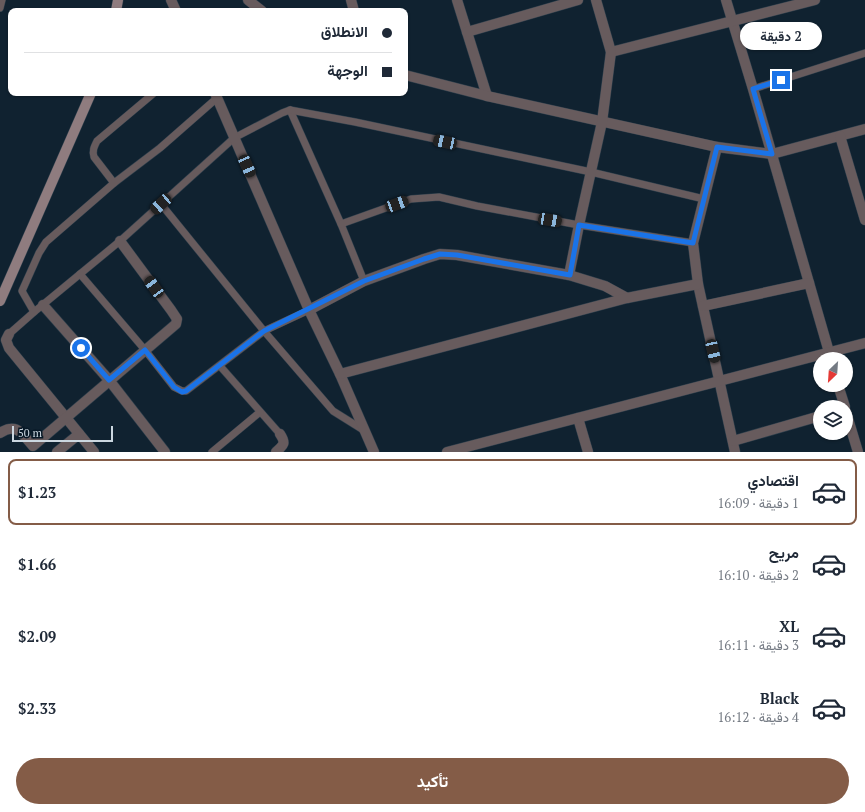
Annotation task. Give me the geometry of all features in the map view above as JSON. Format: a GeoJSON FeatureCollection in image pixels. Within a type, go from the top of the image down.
{"type":"FeatureCollection","features":[{"type":"Feature","properties":{"kind":"street"},"geometry":{"type":"LineString","coordinates":[[248,0],[258,8]]}},
{"type":"Feature","properties":{"kind":"street"},"geometry":{"type":"LineString","coordinates":[[457,0],[486,96]]}},
{"type":"Feature","properties":{"kind":"street"},"geometry":{"type":"LineString","coordinates":[[467,32],[578,0]]}},
{"type":"Feature","properties":{"kind":"street"},"geometry":{"type":"LineString","coordinates":[[570,275],[579,225],[602,122],[611,52],[596,0]]}},
{"type":"Feature","properties":{"kind":"street"},"geometry":{"type":"LineString","coordinates":[[726,0],[829,352]]}},
{"type":"Feature","properties":{"kind":"street"},"geometry":{"type":"LineString","coordinates":[[611,52],[815,0]]}},
{"type":"Feature","properties":{"kind":"street"},"geometry":{"type":"LineString","coordinates":[[408,76],[486,96],[717,147],[772,154],[865,129]]}},
{"type":"Feature","properties":{"kind":"street"},"geometry":{"type":"LineString","coordinates":[[0,301],[90,96]]}},
{"type":"Feature","properties":{"kind":"street"},"geometry":{"type":"LineString","coordinates":[[216,96],[309,310],[340,374],[374,452]]}},
{"type":"Feature","properties":{"kind":"street"},"geometry":{"type":"LineString","coordinates":[[840,136],[865,220]]}},
{"type":"Feature","properties":{"kind":"street"},"geometry":{"type":"LineString","coordinates":[[717,147],[693,243],[698,284],[735,452]]}},
{"type":"Feature","properties":{"kind":"street"},"geometry":{"type":"LineString","coordinates":[[0,433],[8,428],[15,429],[19,431],[36,449],[66,417],[174,326],[177,319],[120,241]]}},
{"type":"Feature","properties":{"kind":"street"},"geometry":{"type":"LineString","coordinates":[[309,310],[364,281],[440,254],[457,255],[570,275],[605,286],[627,298]]}},
{"type":"Feature","properties":{"kind":"street"},"geometry":{"type":"LineString","coordinates":[[703,306],[809,283]]}},
{"type":"Feature","properties":{"kind":"street"},"geometry":{"type":"LineString","coordinates":[[340,374],[627,298],[698,284]]}},
{"type":"Feature","properties":{"kind":"street"},"geometry":{"type":"LineString","coordinates":[[43,305],[109,380],[165,452]]}},
{"type":"Feature","properties":{"kind":"street"},"geometry":{"type":"LineString","coordinates":[[9,334],[6,340],[9,348],[94,452]]}},
{"type":"Feature","properties":{"kind":"street"},"geometry":{"type":"LineString","coordinates":[[841,352],[865,343]]}},
{"type":"Feature","properties":{"kind":"street"},"geometry":{"type":"LineString","coordinates":[[447,452],[474,449],[578,418],[720,381],[813,360]]}},
{"type":"Feature","properties":{"kind":"street"},"geometry":{"type":"LineString","coordinates":[[578,418],[588,452]]}},
{"type":"Feature","properties":{"kind":"street"},"geometry":{"type":"LineString","coordinates":[[733,441],[813,418]]}},
{"type":"Feature","properties":{"kind":"street"},"geometry":{"type":"LineString","coordinates":[[56,452],[79,434]]}},
{"type":"Feature","properties":{"kind":"street"},"geometry":{"type":"LineString","coordinates":[[276,452],[284,443],[284,440],[280,434]]}},
{"type":"Feature","properties":{"kind":"street"},"geometry":{"type":"LineString","coordinates":[[853,435],[858,452]]}},
{"type":"Feature","properties":{"kind":"lane"},"geometry":{"type":"LineString","coordinates":[[0,8],[2,0]]}},
{"type":"Feature","properties":{"kind":"lane"},"geometry":{"type":"LineString","coordinates":[[753,89],[865,53]]}},
{"type":"Feature","properties":{"kind":"lane"},"geometry":{"type":"LineString","coordinates":[[114,183],[94,157],[93,153],[95,145],[97,141],[150,96]]}},
{"type":"Feature","properties":{"kind":"lane"},"geometry":{"type":"LineString","coordinates":[[34,312],[22,291],[39,253],[46,242],[114,183],[160,148],[215,96]]}},
{"type":"Feature","properties":{"kind":"lane"},"geometry":{"type":"LineString","coordinates":[[290,110],[341,224],[364,281]]}},
{"type":"Feature","properties":{"kind":"lane"},"geometry":{"type":"LineString","coordinates":[[9,334],[120,241],[234,138],[290,110],[355,122],[591,172],[704,199]]}},
{"type":"Feature","properties":{"kind":"lane"},"geometry":{"type":"LineString","coordinates":[[341,224],[411,199],[439,197],[477,206],[579,225],[693,243]]}},
{"type":"Feature","properties":{"kind":"lane"},"geometry":{"type":"LineString","coordinates":[[161,204],[264,331],[333,411],[365,431]]}},
{"type":"Feature","properties":{"kind":"lane"},"geometry":{"type":"LineString","coordinates":[[80,274],[145,350],[174,387],[182,392],[186,391],[220,366],[264,331],[309,310]]}},
{"type":"Feature","properties":{"kind":"lane"},"geometry":{"type":"LineString","coordinates":[[220,366],[280,434]]}},
{"type":"Feature","properties":{"kind":"lane"},"geometry":{"type":"LineString","coordinates":[[212,452],[260,412]]}},
{"type":"Feature","properties":{"kind":"route"},"geometry":{"type":"LineString","coordinates":[[81,348],[109,380],[145,350],[174,387],[182,392],[186,391],[220,366],[264,331],[309,310],[364,281],[440,254],[457,255],[570,275],[579,225],[693,243],[717,147],[772,154],[753,89],[781,80]]}}]}
